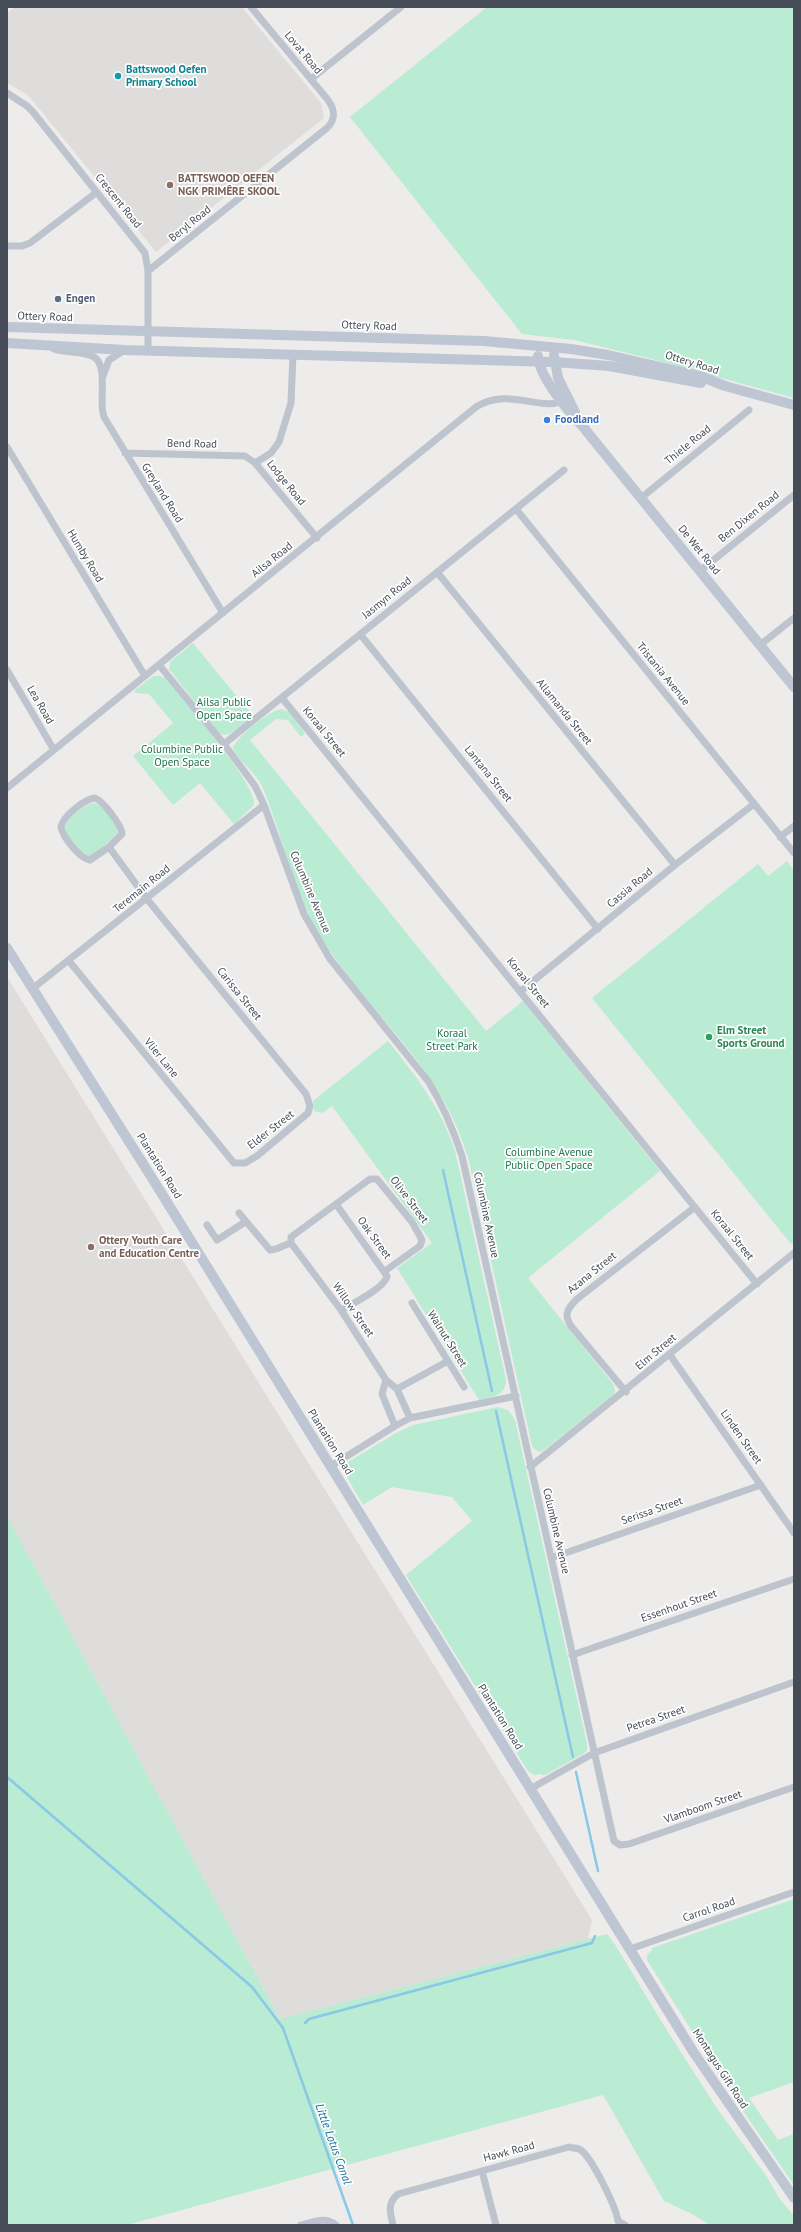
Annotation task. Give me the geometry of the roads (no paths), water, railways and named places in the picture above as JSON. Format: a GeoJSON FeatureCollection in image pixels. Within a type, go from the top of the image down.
{"type":"FeatureCollection","features":[{"type":"Feature","properties":{"kind":"street","name":"Lovat Road"},"geometry":{"type":"LineString","coordinates":[[251,7],[332,106],[334,116]]}},
{"type":"Feature","properties":{"kind":"street"},"geometry":{"type":"LineString","coordinates":[[311,79],[401,7]]}},
{"type":"Feature","properties":{"kind":"street","name":"Crescent Road"},"geometry":{"type":"LineString","coordinates":[[7,93],[30,109],[145,253],[148,271],[148,351]]}},
{"type":"Feature","properties":{"kind":"street","name":"Beryl Road"},"geometry":{"type":"LineString","coordinates":[[148,271],[327,128],[332,122],[334,116]]}},
{"type":"Feature","properties":{"kind":"street"},"geometry":{"type":"LineString","coordinates":[[7,238],[8,246],[22,246],[30,243],[97,192]]}},
{"type":"Feature","properties":{"kind":"street","name":"Ottery Road"},"geometry":{"type":"LineString","coordinates":[[7,327],[484,341],[538,345],[608,355],[700,376],[725,386]]}},
{"type":"Feature","properties":{"kind":"street","name":"Ottery Road"},"geometry":{"type":"LineString","coordinates":[[7,343],[148,351],[538,361],[609,366],[725,386],[794,405]]}},
{"type":"Feature","properties":{"kind":"street","name":"De Wet Road"},"geometry":{"type":"LineString","coordinates":[[538,345],[538,361],[584,428],[794,687]]}},
{"type":"Feature","properties":{"kind":"street"},"geometry":{"type":"LineString","coordinates":[[48,346],[69,353],[95,357],[98,362],[102,378]]}},
{"type":"Feature","properties":{"kind":"street","name":"De Wet Road"},"geometry":{"type":"LineString","coordinates":[[554,347],[554,362],[564,400]]}},
{"type":"Feature","properties":{"kind":"street"},"geometry":{"type":"LineString","coordinates":[[102,378],[109,360],[125,350]]}},
{"type":"Feature","properties":{"kind":"street","name":"Lodge Road"},"geometry":{"type":"LineString","coordinates":[[293,354],[291,403],[279,442],[271,453],[255,463],[316,538]]}},
{"type":"Feature","properties":{"kind":"street","name":"Greyland Road"},"geometry":{"type":"LineString","coordinates":[[102,378],[103,414],[125,453],[223,613]]}},
{"type":"Feature","properties":{"kind":"street","name":"Ailsa Road"},"geometry":{"type":"LineString","coordinates":[[7,788],[482,403],[503,398],[552,403],[564,400]]}},
{"type":"Feature","properties":{"kind":"street","name":"Thiele Road"},"geometry":{"type":"LineString","coordinates":[[641,498],[749,410]]}},
{"type":"Feature","properties":{"kind":"street","name":"Humby Road"},"geometry":{"type":"LineString","coordinates":[[7,447],[145,676]]}},
{"type":"Feature","properties":{"kind":"street","name":"Bend Road"},"geometry":{"type":"LineString","coordinates":[[125,453],[240,456],[250,458],[255,463]]}},
{"type":"Feature","properties":{"kind":"street","name":"Jasmyn Road"},"geometry":{"type":"LineString","coordinates":[[224,744],[564,470]]}},
{"type":"Feature","properties":{"kind":"street","name":"Ben Dixen Road"},"geometry":{"type":"LineString","coordinates":[[700,570],[794,495]]}},
{"type":"Feature","properties":{"kind":"street","name":"Tristania Avenue"},"geometry":{"type":"LineString","coordinates":[[516,509],[794,853]]}},
{"type":"Feature","properties":{"kind":"street","name":"Allamanda Street"},"geometry":{"type":"LineString","coordinates":[[437,572],[675,865]]}},
{"type":"Feature","properties":{"kind":"street"},"geometry":{"type":"LineString","coordinates":[[760,645],[794,618]]}},
{"type":"Feature","properties":{"kind":"street","name":"Lantana Street"},"geometry":{"type":"LineString","coordinates":[[360,634],[598,929]]}},
{"type":"Feature","properties":{"kind":"street","name":"Columbine Avenue"},"geometry":{"type":"LineString","coordinates":[[159,665],[224,744],[255,786],[264,806],[295,890],[317,939],[330,959],[428,1081],[452,1125],[462,1156],[613,1837],[620,1845]]}},
{"type":"Feature","properties":{"kind":"street","name":"Lea Road"},"geometry":{"type":"LineString","coordinates":[[7,670],[54,750]]}},
{"type":"Feature","properties":{"kind":"street","name":"Koraal Street"},"geometry":{"type":"LineString","coordinates":[[282,698],[757,1284]]}},
{"type":"Feature","properties":{"kind":"street"},"geometry":{"type":"LineString","coordinates":[[98,798],[122,831],[121,837],[109,847],[94,859],[86,860],[63,834],[61,827],[63,821],[88,800],[98,798]]}},
{"type":"Feature","properties":{"kind":"street","name":"Cassia Road"},"geometry":{"type":"LineString","coordinates":[[521,991],[675,865],[754,804]]}},
{"type":"Feature","properties":{"kind":"street","name":"Teremain Road"},"geometry":{"type":"LineString","coordinates":[[32,989],[70,962],[264,806]]}},
{"type":"Feature","properties":{"kind":"street"},"geometry":{"type":"LineString","coordinates":[[780,837],[794,826]]}},
{"type":"Feature","properties":{"kind":"street","name":"Carissa Street"},"geometry":{"type":"LineString","coordinates":[[109,847],[147,899],[306,1094],[310,1106]]}},
{"type":"Feature","properties":{"kind":"street","name":"Plantation Road"},"geometry":{"type":"LineString","coordinates":[[7,948],[331,1466],[630,1949]]}},
{"type":"Feature","properties":{"kind":"street","name":"Vlier Lane"},"geometry":{"type":"LineString","coordinates":[[70,962],[222,1152],[229,1159],[238,1164]]}},
{"type":"Feature","properties":{"kind":"street","name":"Elder Street"},"geometry":{"type":"LineString","coordinates":[[238,1164],[245,1163],[256,1156],[306,1117],[310,1106]]}},
{"type":"Feature","properties":{"kind":"street","name":"Olive Street"},"geometry":{"type":"LineString","coordinates":[[291,1243],[293,1235],[370,1179],[375,1178],[381,1181],[412,1222],[421,1235],[422,1244],[385,1271]]}},
{"type":"Feature","properties":{"kind":"street","name":"Oak Street"},"geometry":{"type":"LineString","coordinates":[[336,1204],[385,1271],[387,1276],[384,1283],[341,1310]]}},
{"type":"Feature","properties":{"kind":"street","name":"Azana Street"},"geometry":{"type":"LineString","coordinates":[[626,1392],[571,1326],[567,1317],[567,1309],[577,1299],[695,1207]]}},
{"type":"Feature","properties":{"kind":"street"},"geometry":{"type":"LineString","coordinates":[[239,1213],[270,1250],[275,1250],[283,1245],[291,1243]]}},
{"type":"Feature","properties":{"kind":"street"},"geometry":{"type":"LineString","coordinates":[[207,1225],[217,1240],[245,1222]]}},
{"type":"Feature","properties":{"kind":"street","name":"Willow Street"},"geometry":{"type":"LineString","coordinates":[[291,1243],[341,1310],[386,1380],[397,1389],[410,1418]]}},
{"type":"Feature","properties":{"kind":"street","name":"Elm Street"},"geometry":{"type":"LineString","coordinates":[[530,1467],[626,1392],[794,1253]]}},
{"type":"Feature","properties":{"kind":"street","name":"Walnut Street"},"geometry":{"type":"LineString","coordinates":[[412,1303],[464,1387]]}},
{"type":"Feature","properties":{"kind":"street","name":"Linden Street"},"geometry":{"type":"LineString","coordinates":[[670,1355],[794,1533]]}},
{"type":"Feature","properties":{"kind":"street"},"geometry":{"type":"LineString","coordinates":[[397,1389],[448,1361]]}},
{"type":"Feature","properties":{"kind":"street"},"geometry":{"type":"LineString","coordinates":[[386,1380],[382,1394],[395,1426]]}},
{"type":"Feature","properties":{"kind":"street"},"geometry":{"type":"LineString","coordinates":[[331,1466],[410,1418],[516,1396]]}},
{"type":"Feature","properties":{"kind":"street","name":"Serissa Street"},"geometry":{"type":"LineString","coordinates":[[551,1558],[761,1485]]}},
{"type":"Feature","properties":{"kind":"street","name":"Essenhout Street"},"geometry":{"type":"LineString","coordinates":[[572,1655],[794,1578]]}},
{"type":"Feature","properties":{"kind":"street","name":"Petrea Street"},"geometry":{"type":"LineString","coordinates":[[530,1789],[594,1753],[794,1682]]}},
{"type":"Feature","properties":{"kind":"street","name":"Vlamboom Street"},"geometry":{"type":"LineString","coordinates":[[620,1845],[629,1844],[794,1787]]}},
{"type":"Feature","properties":{"kind":"street","name":"Carrol Road"},"geometry":{"type":"LineString","coordinates":[[630,1949],[794,1892]]}},
{"type":"Feature","properties":{"kind":"street","name":"Montagus Gift Road"},"geometry":{"type":"LineString","coordinates":[[630,1949],[709,2076],[794,2198]]}},
{"type":"Feature","properties":{"kind":"street","name":"Hawk Road"},"geometry":{"type":"LineString","coordinates":[[393,2225],[390,2208],[393,2198],[398,2194],[569,2147],[578,2149],[586,2155],[614,2204],[616,2223]]}},
{"type":"Feature","properties":{"kind":"street"},"geometry":{"type":"LineString","coordinates":[[482,2171],[496,2225]]}},
{"type":"Feature","properties":{"kind":"street"},"geometry":{"type":"LineString","coordinates":[[301,2225],[323,2219],[330,2220],[336,2225]]}},
{"type":"Feature","properties":{"kind":"street"},"geometry":{"type":"LineString","coordinates":[[616,2223],[625,2225]]}},
{"type":"Feature","properties":{"kind":"waterway"},"geometry":{"type":"LineString","coordinates":[[443,1170],[492,1391]]}},
{"type":"Feature","properties":{"kind":"waterway"},"geometry":{"type":"LineString","coordinates":[[496,1411],[573,1757]]}},
{"type":"Feature","properties":{"kind":"waterway"},"geometry":{"type":"LineString","coordinates":[[576,1772],[598,1871]]}},
{"type":"Feature","properties":{"kind":"waterway","name":"Little Lotus Canal"},"geometry":{"type":"LineString","coordinates":[[7,1777],[252,1987],[283,2028],[353,2225]]}},
{"type":"Feature","properties":{"kind":"waterway"},"geometry":{"type":"LineString","coordinates":[[305,2023],[309,2019],[592,1943],[595,1936]]}},
{"type":"Feature","properties":{"kind":"place","name":"Battswood Oefen Primary School"},"geometry":{"type":"Point","coordinates":[118,76]}},
{"type":"Feature","properties":{"kind":"place","name":"BATTSWOOD OEFEN NGK PRIMÊRE SKOOL"},"geometry":{"type":"Point","coordinates":[170,185]}},
{"type":"Feature","properties":{"kind":"place","name":"Engen"},"geometry":{"type":"Point","coordinates":[58,299]}},
{"type":"Feature","properties":{"kind":"place","name":"Foodland"},"geometry":{"type":"Point","coordinates":[547,420]}},
{"type":"Feature","properties":{"kind":"place","name":"Elm Street Sports Ground"},"geometry":{"type":"Point","coordinates":[709,1037]}},
{"type":"Feature","properties":{"kind":"place","name":"Ottery Youth Care and Education Centre"},"geometry":{"type":"Point","coordinates":[91,1247]}},
{"type":"Feature","properties":{"kind":"park label","name":"Ailsa Public Open Space"},"geometry":{"type":"Point","coordinates":[224,709]}},
{"type":"Feature","properties":{"kind":"park label","name":"Columbine Public Open Space"},"geometry":{"type":"Point","coordinates":[182,756]}},
{"type":"Feature","properties":{"kind":"park label","name":"Koraal Street Park"},"geometry":{"type":"Point","coordinates":[452,1040]}},
{"type":"Feature","properties":{"kind":"park label","name":"Columbine Avenue Public Open Space"},"geometry":{"type":"Point","coordinates":[549,1159]}}]}
